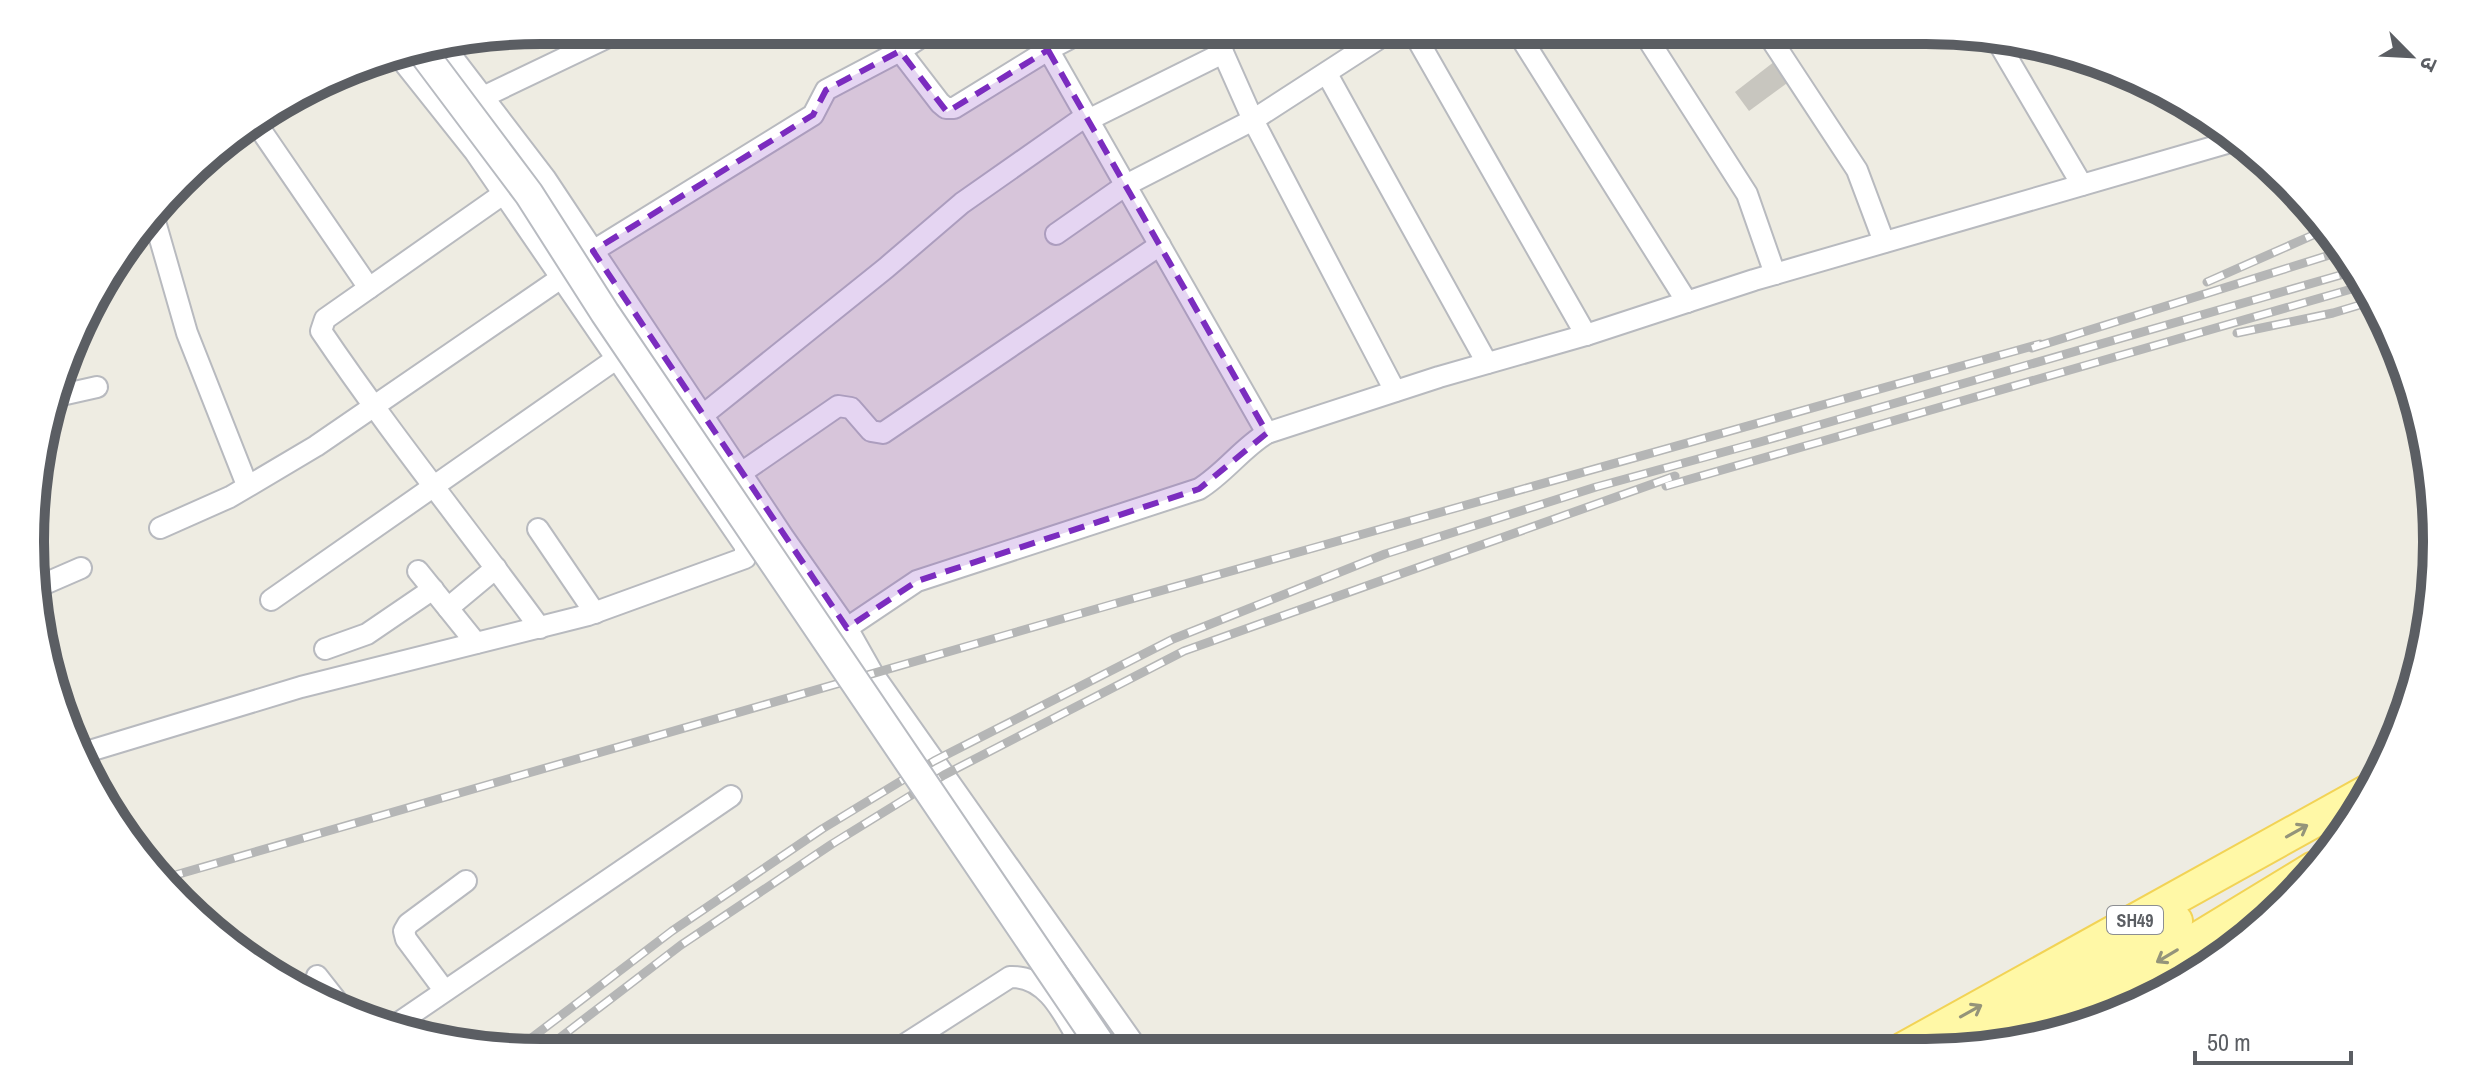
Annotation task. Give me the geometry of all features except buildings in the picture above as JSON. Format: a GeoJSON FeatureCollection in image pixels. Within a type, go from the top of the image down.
{"type":"FeatureCollection","features":[{"type":"Feature","properties":{"kind":"main road"},"geometry":{"type":"LineString","coordinates":[[427,58],[529,194],[614,326],[1097,1039]]}},
{"type":"Feature","properties":{"kind":"main road","name":"SH49"},"geometry":{"type":"LineString","coordinates":[[1921,1039],[2349,802]]}},
{"type":"Feature","properties":{"kind":"main road"},"geometry":{"type":"LineString","coordinates":[[2247,859],[2221,894],[2262,899]]}},
{"type":"Feature","properties":{"kind":"main road","name":"SH49"},"geometry":{"type":"LineString","coordinates":[[2060,1020],[2284,886]]}},
{"type":"Feature","properties":{"kind":"main road","name":"SH49"},"geometry":{"type":"LineString","coordinates":[[1976,1036],[2221,894]]}},
{"type":"Feature","properties":{"kind":"street"},"geometry":{"type":"LineString","coordinates":[[483,97],[594,44]]}},
{"type":"Feature","properties":{"kind":"street"},"geometry":{"type":"LineString","coordinates":[[593,251],[813,115],[826,90],[911,44]]}},
{"type":"Feature","properties":{"kind":"street"},"geometry":{"type":"LineString","coordinates":[[1045,44],[1267,433]]}},
{"type":"Feature","properties":{"kind":"street"},"geometry":{"type":"LineString","coordinates":[[900,51],[940,103],[946,108],[954,108],[1059,44]]}},
{"type":"Feature","properties":{"kind":"street"},"geometry":{"type":"LineString","coordinates":[[1219,44],[1253,120],[1395,391]]}},
{"type":"Feature","properties":{"kind":"street"},"geometry":{"type":"LineString","coordinates":[[1056,234],[1126,185],[1253,120],[1371,44]]}},
{"type":"Feature","properties":{"kind":"street"},"geometry":{"type":"LineString","coordinates":[[1420,44],[1586,335]]}},
{"type":"Feature","properties":{"kind":"street"},"geometry":{"type":"LineString","coordinates":[[1525,44],[1687,302]]}},
{"type":"Feature","properties":{"kind":"street"},"geometry":{"type":"LineString","coordinates":[[1651,44],[1747,194],[1775,274]]}},
{"type":"Feature","properties":{"kind":"street"},"geometry":{"type":"LineString","coordinates":[[1774,44],[1857,170],[1884,242]]}},
{"type":"Feature","properties":{"kind":"street"},"geometry":{"type":"LineString","coordinates":[[2003,50],[2082,185]]}},
{"type":"Feature","properties":{"kind":"street"},"geometry":{"type":"LineString","coordinates":[[449,53],[545,178],[847,628],[873,674],[1131,1039]]}},
{"type":"Feature","properties":{"kind":"street"},"geometry":{"type":"LineString","coordinates":[[703,415],[962,203],[1087,118],[1223,53]]}},
{"type":"Feature","properties":{"kind":"street"},"geometry":{"type":"LineString","coordinates":[[90,751],[301,687],[595,613],[742,561],[747,553],[475,152],[405,63]]}},
{"type":"Feature","properties":{"kind":"street"},"geometry":{"type":"LineString","coordinates":[[1327,74],[1487,363]]}},
{"type":"Feature","properties":{"kind":"street"},"geometry":{"type":"LineString","coordinates":[[261,131],[369,288]]}},
{"type":"Feature","properties":{"kind":"street"},"geometry":{"type":"LineString","coordinates":[[847,628],[917,581],[1199,489],[1215,479],[1252,442],[1267,433],[1775,274],[2224,144]]}},
{"type":"Feature","properties":{"kind":"street"},"geometry":{"type":"LineString","coordinates":[[503,194],[325,319],[321,331],[372,407],[436,486],[540,628]]}},
{"type":"Feature","properties":{"kind":"street"},"geometry":{"type":"LineString","coordinates":[[156,227],[187,333],[247,485]]}},
{"type":"Feature","properties":{"kind":"street"},"geometry":{"type":"LineString","coordinates":[[741,473],[838,406],[851,408],[871,431],[883,433],[1160,245]]}},
{"type":"Feature","properties":{"kind":"street"},"geometry":{"type":"LineString","coordinates":[[160,528],[210,507],[316,446],[561,278]]}},
{"type":"Feature","properties":{"kind":"street"},"geometry":{"type":"LineString","coordinates":[[271,600],[616,359]]}},
{"type":"Feature","properties":{"kind":"street"},"geometry":{"type":"LineString","coordinates":[[67,394],[97,387]]}},
{"type":"Feature","properties":{"kind":"street"},"geometry":{"type":"LineString","coordinates":[[538,529],[595,613]]}},
{"type":"Feature","properties":{"kind":"street"},"geometry":{"type":"LineString","coordinates":[[46,583],[81,568]]}},
{"type":"Feature","properties":{"kind":"street"},"geometry":{"type":"LineString","coordinates":[[448,608],[496,568]]}},
{"type":"Feature","properties":{"kind":"street"},"geometry":{"type":"LineString","coordinates":[[418,571],[476,643]]}},
{"type":"Feature","properties":{"kind":"street"},"geometry":{"type":"LineString","coordinates":[[325,649],[367,634],[433,589]]}},
{"type":"Feature","properties":{"kind":"street"},"geometry":{"type":"LineString","coordinates":[[403,1019],[731,796]]}},
{"type":"Feature","properties":{"kind":"street"},"geometry":{"type":"LineString","coordinates":[[444,990],[406,939],[404,931],[408,924],[466,881]]}},
{"type":"Feature","properties":{"kind":"street"},"geometry":{"type":"LineString","coordinates":[[317,976],[329,992]]}},
{"type":"Feature","properties":{"kind":"street"},"geometry":{"type":"LineString","coordinates":[[913,1039],[1010,977],[1021,976],[1047,991],[1077,1039]]}},
{"type":"Feature","properties":{"kind":"highlighted area"},"geometry":{"type":"Polygon","coordinates":[[[1048,50],[1267,433],[1199,489],[917,581],[847,628],[593,251],[813,115],[826,90],[900,51],[947,112],[1048,50]]]}},
{"type":"Feature","properties":{"kind":"railway"},"geometry":{"type":"LineString","coordinates":[[2207,282],[2316,234]]}},
{"type":"Feature","properties":{"kind":"railway"},"geometry":{"type":"LineString","coordinates":[[2032,348],[2331,254]]}},
{"type":"Feature","properties":{"kind":"railway"},"geometry":{"type":"LineString","coordinates":[[531,1039],[672,931],[822,829],[934,761],[1173,639],[1385,554],[1596,487],[2344,274]]}},
{"type":"Feature","properties":{"kind":"railway"},"geometry":{"type":"LineString","coordinates":[[1666,486],[2353,289]]}},
{"type":"Feature","properties":{"kind":"railway"},"geometry":{"type":"LineString","coordinates":[[2237,333],[2362,304]]}},
{"type":"Feature","properties":{"kind":"railway"},"geometry":{"type":"LineString","coordinates":[[173,876],[1117,603],[2040,344]]}},
{"type":"Feature","properties":{"kind":"railway"},"geometry":{"type":"LineString","coordinates":[[558,1039],[681,945],[832,844],[944,775],[1184,651],[1675,476]]}}]}
